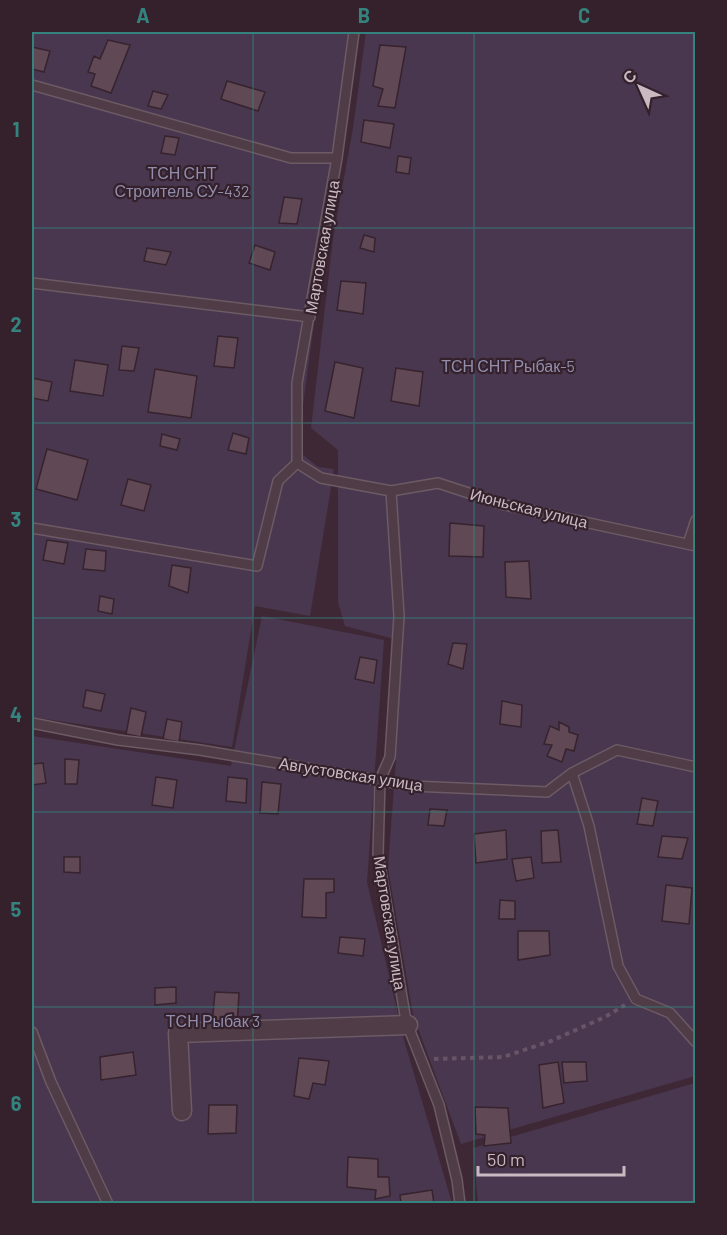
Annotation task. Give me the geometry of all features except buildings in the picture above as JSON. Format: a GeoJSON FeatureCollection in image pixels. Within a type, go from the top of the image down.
{"type":"FeatureCollection","features":[{"type":"Feature","properties":{"kind":"street"},"geometry":{"type":"LineString","coordinates":[[182,1111],[178,1033],[408,1025]]}},
{"type":"Feature","properties":{"kind":"lane","name":"Мартовская улица"},"geometry":{"type":"LineString","coordinates":[[297,463],[297,383],[337,158],[354,32]]}},
{"type":"Feature","properties":{"kind":"lane"},"geometry":{"type":"LineString","coordinates":[[32,85],[291,158],[337,158]]}},
{"type":"Feature","properties":{"kind":"lane"},"geometry":{"type":"LineString","coordinates":[[32,283],[310,317]]}},
{"type":"Feature","properties":{"kind":"lane"},"geometry":{"type":"LineString","coordinates":[[32,528],[257,566],[278,481],[297,463]]}},
{"type":"Feature","properties":{"kind":"lane","name":"Июньская улица"},"geometry":{"type":"LineString","coordinates":[[297,463],[321,478],[391,491],[438,483],[505,505],[692,545]]}},
{"type":"Feature","properties":{"kind":"lane","name":"Мартовская улица"},"geometry":{"type":"LineString","coordinates":[[391,491],[399,616],[390,757],[380,780],[378,854],[408,1025],[439,1105],[457,1180],[460,1203]]}},
{"type":"Feature","properties":{"kind":"lane"},"geometry":{"type":"LineString","coordinates":[[692,545],[696,520]]}},
{"type":"Feature","properties":{"kind":"lane","name":"Августовская улица"},"geometry":{"type":"LineString","coordinates":[[32,723],[118,740],[200,750],[412,786],[547,792],[572,773],[616,750],[696,767]]}},
{"type":"Feature","properties":{"kind":"lane"},"geometry":{"type":"LineString","coordinates":[[572,773],[589,826],[618,966],[636,999],[670,1013],[696,1042]]}},
{"type":"Feature","properties":{"kind":"lane"},"geometry":{"type":"LineString","coordinates":[[32,1032],[51,1082],[108,1203]]}},
{"type":"Feature","properties":{"kind":"path"},"geometry":{"type":"LineString","coordinates":[[423,1059],[504,1057],[551,1041],[605,1017],[636,999]]}},
{"type":"Feature","properties":{"kind":"green space","name":"ТСН СНТ Строитель СУ-432"},"geometry":{"type":"Polygon","coordinates":[[[32,32],[353,32],[297,450],[318,467],[334,469],[310,616],[255,606],[232,747],[32,717],[32,32]]]}},
{"type":"Feature","properties":{"kind":"green space","name":"ТСН СНТ Рыбак-5"},"geometry":{"type":"Polygon","coordinates":[[[366,32],[695,32],[695,1076],[461,1144],[413,1015],[388,868],[396,760],[398,640],[345,626],[338,602],[338,450],[311,428],[333,239],[353,128],[366,32]]]}},
{"type":"Feature","properties":{"kind":"green space","name":"ТСН Рыбак 3"},"geometry":{"type":"Polygon","coordinates":[[[262,616],[384,640],[367,882],[404,1040],[452,1203],[32,1203],[32,736],[231,766],[262,616]]]}},
{"type":"Feature","properties":{"kind":"green space"},"geometry":{"type":"Polygon","coordinates":[[[695,1083],[695,1203],[478,1203],[473,1148],[695,1083]]]}}]}
